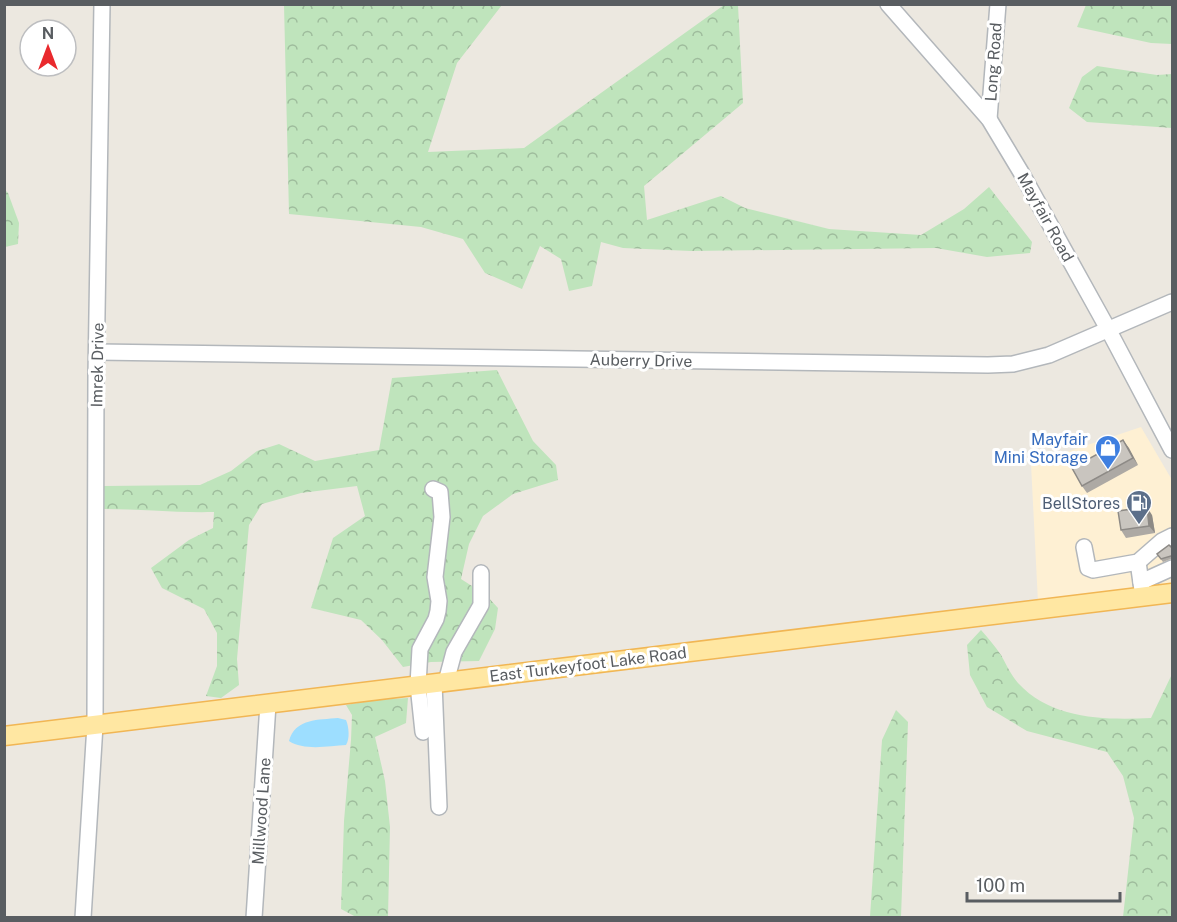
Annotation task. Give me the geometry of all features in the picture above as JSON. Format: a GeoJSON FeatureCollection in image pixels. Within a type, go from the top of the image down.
{"type":"FeatureCollection","features":[{"type":"Feature","properties":{"kind":"main road","name":"East Turkeyfoot Lake Road"},"geometry":{"type":"LineString","coordinates":[[4,736],[433,683],[1142,590],[1173,593]]}},
{"type":"Feature","properties":{"kind":"street","name":"Imrek Drive"},"geometry":{"type":"LineString","coordinates":[[83,918],[95,725],[102,4]]}},
{"type":"Feature","properties":{"kind":"street","name":"Mayfair Road"},"geometry":{"type":"LineString","coordinates":[[888,4],[989,119],[1108,328],[1173,450]]}},
{"type":"Feature","properties":{"kind":"street","name":"Long Road"},"geometry":{"type":"LineString","coordinates":[[989,119],[998,4]]}},
{"type":"Feature","properties":{"kind":"street","name":"Auberry Drive"},"geometry":{"type":"LineString","coordinates":[[97,352],[988,366],[1021,362],[1049,355],[1173,302]]}},
{"type":"Feature","properties":{"kind":"street"},"geometry":{"type":"LineString","coordinates":[[433,489],[440,492],[442,518],[435,577],[439,601],[436,620],[420,649],[433,683],[439,807]]}},
{"type":"Feature","properties":{"kind":"street"},"geometry":{"type":"LineString","coordinates":[[1083,547],[1089,570],[1138,562],[1162,540],[1173,536]]}},
{"type":"Feature","properties":{"kind":"street"},"geometry":{"type":"LineString","coordinates":[[1138,562],[1142,590],[1173,568]]}},
{"type":"Feature","properties":{"kind":"street"},"geometry":{"type":"LineString","coordinates":[[423,732],[433,683],[481,605],[481,573]]}},
{"type":"Feature","properties":{"kind":"street","name":"Millwood Lane"},"geometry":{"type":"LineString","coordinates":[[254,918],[268,704]]}},
{"type":"Feature","properties":{"kind":"shaded area"},"geometry":{"type":"Polygon","coordinates":[[[1141,427],[1172,480],[1172,583],[1038,602],[1031,464],[1141,427]]]}},
{"type":"Feature","properties":{"kind":"green space"},"geometry":{"type":"Polygon","coordinates":[[[284,5],[502,5],[457,63],[428,152],[524,148],[724,5],[738,5],[743,103],[644,186],[647,220],[721,196],[745,208],[829,229],[921,235],[964,209],[989,187],[1032,242],[1030,253],[987,257],[936,248],[691,251],[623,248],[601,242],[592,286],[569,291],[561,259],[540,246],[522,289],[485,273],[463,239],[421,227],[289,214],[284,5]]]}},
{"type":"Feature","properties":{"kind":"green space"},"geometry":{"type":"Polygon","coordinates":[[[1086,5],[1172,5],[1172,44],[1151,43],[1077,27],[1086,5]]]}},
{"type":"Feature","properties":{"kind":"green space"},"geometry":{"type":"Polygon","coordinates":[[[1097,66],[1157,75],[1172,74],[1172,128],[1087,122],[1069,108],[1082,77],[1097,66]]]}},
{"type":"Feature","properties":{"kind":"green space"},"geometry":{"type":"Polygon","coordinates":[[[5,190],[19,223],[18,244],[5,247],[5,190]]]}},
{"type":"Feature","properties":{"kind":"green space"},"geometry":{"type":"Polygon","coordinates":[[[497,370],[533,441],[556,465],[558,480],[513,494],[483,516],[469,544],[461,579],[486,595],[498,608],[495,629],[479,661],[431,662],[403,667],[382,640],[361,620],[311,608],[333,538],[365,516],[357,486],[301,493],[262,504],[249,525],[237,659],[239,685],[221,698],[206,696],[217,666],[217,633],[204,609],[162,588],[151,568],[189,540],[213,528],[214,512],[104,509],[104,486],[200,485],[231,471],[257,451],[279,444],[315,461],[379,450],[392,378],[497,370]]]}},
{"type":"Feature","properties":{"kind":"green space"},"geometry":{"type":"Polygon","coordinates":[[[981,630],[999,652],[1018,683],[1047,704],[1080,715],[1116,719],[1151,718],[1172,674],[1172,917],[1123,917],[1134,818],[1123,776],[1107,752],[1027,731],[987,707],[970,675],[967,645],[981,630]]]}},
{"type":"Feature","properties":{"kind":"green space"},"geometry":{"type":"Polygon","coordinates":[[[408,698],[406,723],[375,737],[385,781],[390,827],[388,917],[356,917],[341,909],[344,821],[352,715],[346,705],[408,698]]]}},
{"type":"Feature","properties":{"kind":"green space"},"geometry":{"type":"Polygon","coordinates":[[[896,710],[908,722],[901,917],[870,917],[882,740],[896,710]]]}},
{"type":"Feature","properties":{"kind":"water"},"geometry":{"type":"Polygon","coordinates":[[[338,718],[346,720],[347,723],[349,736],[346,745],[309,747],[289,741],[292,733],[302,724],[338,718]]]}},
{"type":"Feature","properties":{"kind":"building"},"geometry":{"type":"Polygon","coordinates":[[[1123,440],[1133,458],[1082,486],[1072,468],[1123,440]]]}},
{"type":"Feature","properties":{"kind":"building"},"geometry":{"type":"Polygon","coordinates":[[[1147,507],[1149,526],[1121,530],[1118,511],[1147,507]]]}},
{"type":"Feature","properties":{"kind":"building"},"geometry":{"type":"Polygon","coordinates":[[[1169,545],[1173,549],[1173,556],[1161,559],[1157,554],[1169,545]]]}},
{"type":"Feature","properties":{"kind":"place","name":"Mayfair Mini Storage"},"geometry":{"type":"Point","coordinates":[1108,471]}},
{"type":"Feature","properties":{"kind":"place","name":"BellStores"},"geometry":{"type":"Point","coordinates":[1139,526]}}]}
